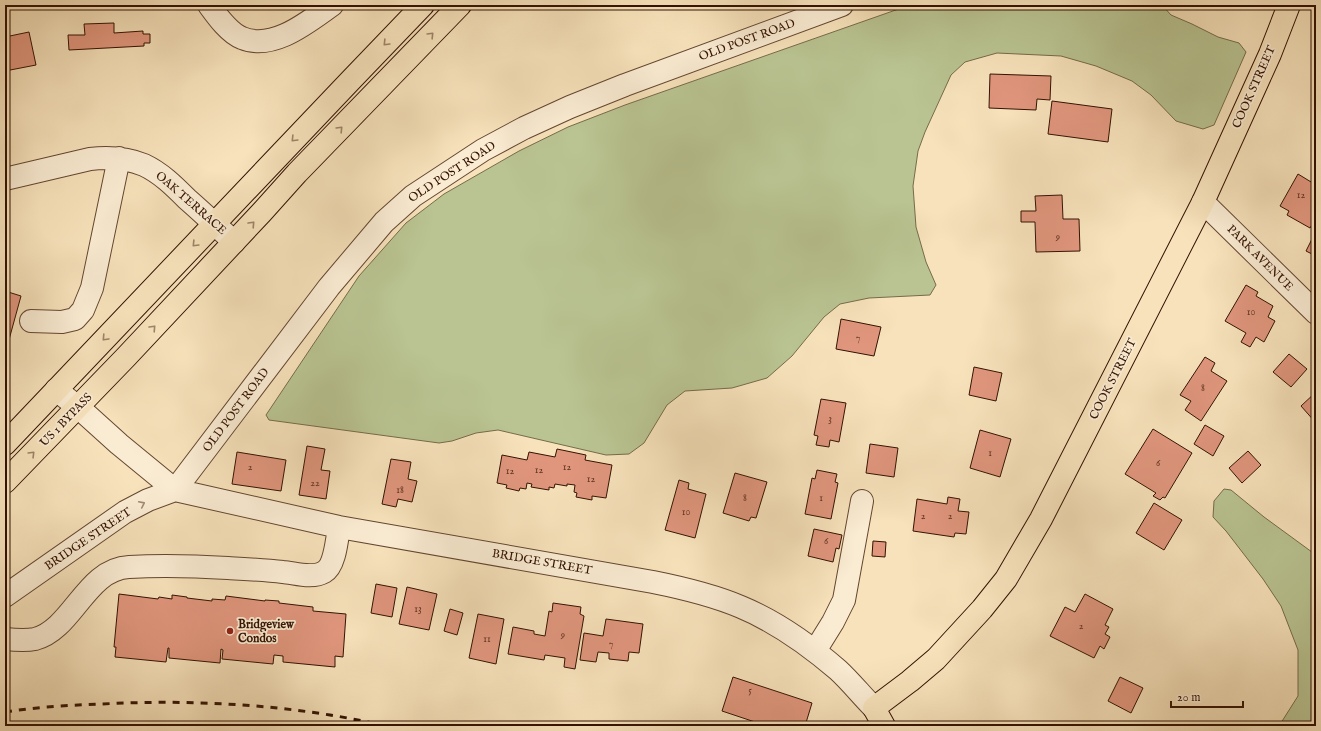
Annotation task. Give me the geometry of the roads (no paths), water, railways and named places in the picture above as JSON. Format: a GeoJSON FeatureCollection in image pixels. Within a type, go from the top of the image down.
{"type":"FeatureCollection","features":[{"type":"Feature","properties":{"kind":"main road"},"geometry":{"type":"LineString","coordinates":[[5,444],[423,5]]}},
{"type":"Feature","properties":{"kind":"main road","name":"US 1 BYPASS"},"geometry":{"type":"LineString","coordinates":[[5,482],[78,408],[297,173],[460,5]]}},
{"type":"Feature","properties":{"kind":"main road","name":"COOK STREET"},"geometry":{"type":"LineString","coordinates":[[879,717],[910,682],[936,659],[982,609],[1006,579],[1041,519],[1203,202],[1270,54],[1289,5]]}},
{"type":"Feature","properties":{"kind":"street"},"geometry":{"type":"LineString","coordinates":[[209,5],[229,28],[241,38],[253,40],[267,40],[284,36],[303,26],[332,5]]}},
{"type":"Feature","properties":{"kind":"street","name":"OLD POST ROAD"},"geometry":{"type":"LineString","coordinates":[[175,490],[329,287],[384,222],[413,196],[483,150],[524,128],[570,107],[625,85],[842,5]]}},
{"type":"Feature","properties":{"kind":"street"},"geometry":{"type":"LineString","coordinates":[[31,321],[62,322],[75,318],[83,310],[92,288],[119,158]]}},
{"type":"Feature","properties":{"kind":"street","name":"OAK TERRACE"},"geometry":{"type":"LineString","coordinates":[[5,179],[90,159],[119,158],[143,165],[155,171],[168,181],[234,242]]}},
{"type":"Feature","properties":{"kind":"street","name":"PARK AVENUE"},"geometry":{"type":"LineString","coordinates":[[1203,202],[1316,313]]}},
{"type":"Feature","properties":{"kind":"street","name":"BRIDGE STREET"},"geometry":{"type":"LineString","coordinates":[[56,390],[175,490],[339,527],[647,580],[689,589],[740,606],[787,631],[815,651],[839,671],[879,717]]}},
{"type":"Feature","properties":{"kind":"street","name":"BRIDGE STREET"},"geometry":{"type":"LineString","coordinates":[[5,596],[125,512],[148,500],[175,490]]}},
{"type":"Feature","properties":{"kind":"street"},"geometry":{"type":"LineString","coordinates":[[815,651],[833,622],[844,600],[862,501]]}},
{"type":"Feature","properties":{"kind":"street"},"geometry":{"type":"LineString","coordinates":[[5,639],[35,639],[47,633],[66,617],[89,588],[113,570],[126,567],[192,566],[284,572],[304,575],[324,572],[329,568],[332,560],[339,527]]}},
{"type":"Feature","properties":{"kind":"railway"},"geometry":{"type":"LineString","coordinates":[[5,712],[90,704],[159,702],[245,705],[344,717],[386,726]]}},
{"type":"Feature","properties":{"kind":"place","name":"Bridgeview Condos"},"geometry":{"type":"Point","coordinates":[230,631]}}]}
